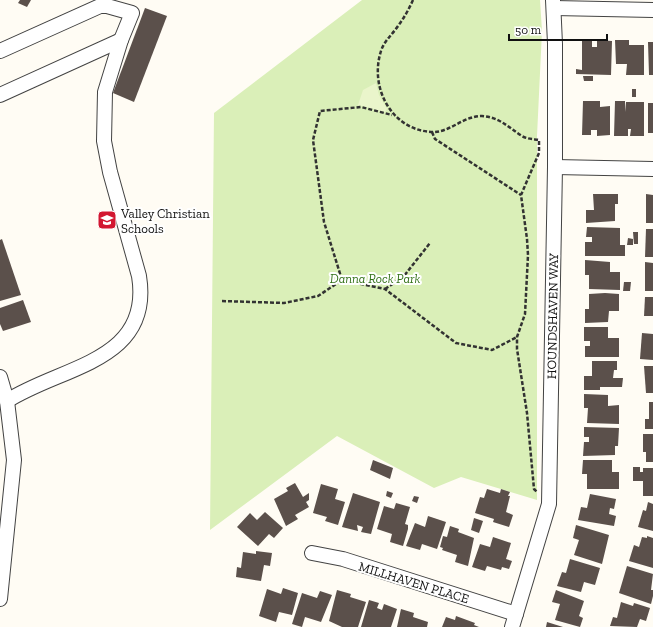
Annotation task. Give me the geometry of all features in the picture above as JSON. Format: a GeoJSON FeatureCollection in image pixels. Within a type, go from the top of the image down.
{"type":"FeatureCollection","features":[{"type":"Feature","properties":{"kind":"street"},"geometry":{"type":"LineString","coordinates":[[553,4],[653,10]]}},
{"type":"Feature","properties":{"kind":"street","name":"HOUNDSHAVEN WAY"},"geometry":{"type":"LineString","coordinates":[[514,620],[549,504],[555,167],[553,4]]}},
{"type":"Feature","properties":{"kind":"street"},"geometry":{"type":"LineString","coordinates":[[0,51],[100,6],[132,13],[121,40],[105,92],[104,141],[110,172],[139,276],[142,291],[140,308],[127,335],[107,354],[21,392],[7,401]]}},
{"type":"Feature","properties":{"kind":"street"},"geometry":{"type":"LineString","coordinates":[[0,95],[121,40]]}},
{"type":"Feature","properties":{"kind":"street"},"geometry":{"type":"LineString","coordinates":[[555,167],[653,169]]}},
{"type":"Feature","properties":{"kind":"street"},"geometry":{"type":"LineString","coordinates":[[0,376],[7,401],[14,460],[0,599]]}},
{"type":"Feature","properties":{"kind":"street","name":"MILLHAVEN PLACE"},"geometry":{"type":"LineString","coordinates":[[312,553],[343,559],[514,620]]}},
{"type":"Feature","properties":{"kind":"path"},"geometry":{"type":"LineString","coordinates":[[393,115],[378,86],[378,69],[381,51],[413,0]]}},
{"type":"Feature","properties":{"kind":"path"},"geometry":{"type":"LineString","coordinates":[[342,280],[324,222],[313,140],[320,111],[361,107],[393,115],[402,122],[418,130],[432,132],[444,130],[465,119],[483,116],[506,123],[527,138],[539,140],[539,152],[521,195],[528,239],[528,255],[525,314],[517,337],[518,356],[527,413],[534,489],[549,504]]}},
{"type":"Feature","properties":{"kind":"path"},"geometry":{"type":"LineString","coordinates":[[432,132],[435,139],[521,195]]}},
{"type":"Feature","properties":{"kind":"path"},"geometry":{"type":"LineString","coordinates":[[385,289],[404,276],[430,243]]}},
{"type":"Feature","properties":{"kind":"path"},"geometry":{"type":"LineString","coordinates":[[222,301],[284,303],[318,296],[342,280],[385,289],[456,343],[492,350],[517,337]]}},
{"type":"Feature","properties":{"kind":"green space","name":"Danna Rock Park"},"geometry":{"type":"Polygon","coordinates":[[[362,0],[540,0],[542,31],[537,136],[537,500],[461,477],[434,488],[337,436],[210,530],[214,113],[362,0]]]}},
{"type":"Feature","properties":{"kind":"green space"},"geometry":{"type":"Polygon","coordinates":[[[376,83],[379,95],[387,109],[385,112],[358,105],[363,90],[376,83]]]}},
{"type":"Feature","properties":{"kind":"building"},"geometry":{"type":"Polygon","coordinates":[[[20,0],[31,0],[27,7],[18,3],[20,0]]]}},
{"type":"Feature","properties":{"kind":"building"},"geometry":{"type":"Polygon","coordinates":[[[145,8],[167,16],[134,102],[113,93],[145,8]]]}},
{"type":"Feature","properties":{"kind":"building"},"geometry":{"type":"Polygon","coordinates":[[[597,40],[612,41],[611,75],[576,74],[576,69],[582,70],[582,41],[592,41],[592,47],[597,47],[597,40]]]}},
{"type":"Feature","properties":{"kind":"building"},"geometry":{"type":"Polygon","coordinates":[[[615,40],[629,40],[629,45],[644,45],[644,75],[626,75],[627,64],[616,64],[615,40]]]}},
{"type":"Feature","properties":{"kind":"building"},"geometry":{"type":"Polygon","coordinates":[[[648,42],[653,42],[653,75],[649,75],[648,42]]]}},
{"type":"Feature","properties":{"kind":"building"},"geometry":{"type":"Polygon","coordinates":[[[583,76],[593,76],[593,81],[584,81],[583,76]]]}},
{"type":"Feature","properties":{"kind":"building"},"geometry":{"type":"Polygon","coordinates":[[[632,89],[636,89],[636,97],[632,97],[632,89]]]}},
{"type":"Feature","properties":{"kind":"building"},"geometry":{"type":"Polygon","coordinates":[[[583,101],[600,101],[600,107],[610,106],[610,135],[597,136],[597,130],[591,130],[591,135],[582,135],[583,101]]]}},
{"type":"Feature","properties":{"kind":"building"},"geometry":{"type":"Polygon","coordinates":[[[615,101],[625,101],[625,112],[626,102],[644,102],[644,136],[630,136],[631,129],[628,129],[628,136],[614,136],[615,101]]]}},
{"type":"Feature","properties":{"kind":"building"},"geometry":{"type":"Polygon","coordinates":[[[648,103],[653,103],[653,133],[648,133],[648,103]]]}},
{"type":"Feature","properties":{"kind":"building"},"geometry":{"type":"Polygon","coordinates":[[[593,194],[618,194],[618,204],[615,204],[615,221],[586,223],[586,210],[594,210],[593,194]]]}},
{"type":"Feature","properties":{"kind":"building"},"geometry":{"type":"Polygon","coordinates":[[[646,194],[653,195],[653,223],[646,223],[646,194]]]}},
{"type":"Feature","properties":{"kind":"building"},"geometry":{"type":"Polygon","coordinates":[[[587,227],[620,228],[620,245],[625,245],[625,256],[585,256],[585,242],[592,242],[592,237],[586,237],[587,227]]]}},
{"type":"Feature","properties":{"kind":"building"},"geometry":{"type":"Polygon","coordinates":[[[646,229],[653,229],[653,257],[645,257],[646,229]]]}},
{"type":"Feature","properties":{"kind":"building"},"geometry":{"type":"Polygon","coordinates":[[[633,232],[638,232],[638,244],[634,244],[633,232]]]}},
{"type":"Feature","properties":{"kind":"building"},"geometry":{"type":"Polygon","coordinates":[[[628,238],[633,239],[633,245],[627,245],[628,238]]]}},
{"type":"Feature","properties":{"kind":"building"},"geometry":{"type":"Polygon","coordinates":[[[2,239],[21,295],[0,301],[0,240],[2,239]]]}},
{"type":"Feature","properties":{"kind":"building"},"geometry":{"type":"Polygon","coordinates":[[[585,260],[610,262],[610,272],[620,272],[620,290],[589,289],[589,275],[585,275],[585,260]]]}},
{"type":"Feature","properties":{"kind":"building"},"geometry":{"type":"Polygon","coordinates":[[[645,262],[653,263],[653,291],[645,291],[645,262]]]}},
{"type":"Feature","properties":{"kind":"building"},"geometry":{"type":"Polygon","coordinates":[[[624,282],[631,282],[630,291],[623,291],[624,282]]]}},
{"type":"Feature","properties":{"kind":"building"},"geometry":{"type":"Polygon","coordinates":[[[589,294],[619,294],[619,311],[609,311],[608,322],[585,323],[585,309],[589,309],[589,294]]]}},
{"type":"Feature","properties":{"kind":"building"},"geometry":{"type":"Polygon","coordinates":[[[645,297],[653,297],[653,316],[644,316],[645,297]]]}},
{"type":"Feature","properties":{"kind":"building"},"geometry":{"type":"Polygon","coordinates":[[[23,300],[31,322],[3,331],[0,324],[0,308],[23,300]]]}},
{"type":"Feature","properties":{"kind":"building"},"geometry":{"type":"Polygon","coordinates":[[[584,327],[608,327],[608,338],[619,338],[619,357],[585,357],[585,346],[590,346],[590,341],[584,341],[584,327]]]}},
{"type":"Feature","properties":{"kind":"building"},"geometry":{"type":"Polygon","coordinates":[[[642,333],[653,334],[653,360],[640,359],[642,333]]]}},
{"type":"Feature","properties":{"kind":"building"},"geometry":{"type":"Polygon","coordinates":[[[592,361],[617,361],[617,370],[614,370],[613,378],[623,378],[622,387],[600,387],[600,390],[584,390],[584,376],[592,376],[592,361]]]}},
{"type":"Feature","properties":{"kind":"building"},"geometry":{"type":"Polygon","coordinates":[[[644,366],[653,366],[653,393],[646,393],[644,366]]]}},
{"type":"Feature","properties":{"kind":"building"},"geometry":{"type":"Polygon","coordinates":[[[584,394],[608,395],[608,406],[619,405],[619,424],[587,423],[588,408],[584,408],[584,394]]]}},
{"type":"Feature","properties":{"kind":"building"},"geometry":{"type":"Polygon","coordinates":[[[649,402],[653,402],[653,429],[645,429],[645,419],[649,419],[649,402]]]}},
{"type":"Feature","properties":{"kind":"building"},"geometry":{"type":"Polygon","coordinates":[[[584,427],[619,428],[618,446],[615,446],[615,455],[583,456],[584,442],[589,442],[589,437],[584,437],[584,427]]]}},
{"type":"Feature","properties":{"kind":"building"},"geometry":{"type":"Polygon","coordinates":[[[643,434],[653,434],[653,462],[646,462],[646,452],[643,452],[643,434]]]}},
{"type":"Feature","properties":{"kind":"building"},"geometry":{"type":"Polygon","coordinates":[[[373,460],[393,468],[390,479],[370,470],[373,460]]]}},
{"type":"Feature","properties":{"kind":"building"},"geometry":{"type":"Polygon","coordinates":[[[583,460],[612,460],[612,472],[619,472],[619,489],[587,489],[587,474],[582,474],[583,460]]]}},
{"type":"Feature","properties":{"kind":"building"},"geometry":{"type":"Polygon","coordinates":[[[633,467],[640,467],[640,472],[643,472],[643,468],[653,468],[653,496],[643,496],[643,481],[633,481],[633,467]]]}},
{"type":"Feature","properties":{"kind":"building"},"geometry":{"type":"Polygon","coordinates":[[[295,483],[303,497],[309,493],[309,500],[306,502],[309,507],[295,515],[298,519],[286,526],[274,499],[288,491],[286,488],[295,483]]]}},
{"type":"Feature","properties":{"kind":"building"},"geometry":{"type":"Polygon","coordinates":[[[321,484],[338,489],[335,499],[345,502],[338,525],[325,521],[327,517],[313,513],[321,484]]]}},
{"type":"Feature","properties":{"kind":"building"},"geometry":{"type":"Polygon","coordinates":[[[487,489],[500,493],[501,489],[510,492],[506,512],[513,515],[509,527],[493,522],[494,519],[475,513],[480,497],[484,498],[487,489]]]}},
{"type":"Feature","properties":{"kind":"building"},"geometry":{"type":"Polygon","coordinates":[[[387,491],[393,493],[391,498],[386,496],[387,491]]]}},
{"type":"Feature","properties":{"kind":"building"},"geometry":{"type":"Polygon","coordinates":[[[353,493],[380,502],[371,534],[361,532],[363,527],[357,525],[358,531],[342,527],[353,493]]]}},
{"type":"Feature","properties":{"kind":"building"},"geometry":{"type":"Polygon","coordinates":[[[590,494],[616,499],[614,509],[610,508],[609,514],[616,516],[614,526],[578,520],[581,507],[587,508],[590,494]]]}},
{"type":"Feature","properties":{"kind":"building"},"geometry":{"type":"Polygon","coordinates":[[[414,496],[419,497],[417,503],[412,501],[414,496]]]}},
{"type":"Feature","properties":{"kind":"building"},"geometry":{"type":"Polygon","coordinates":[[[648,502],[653,504],[653,531],[638,527],[643,510],[646,511],[648,502]]]}},
{"type":"Feature","properties":{"kind":"building"},"geometry":{"type":"Polygon","coordinates":[[[396,503],[410,507],[405,524],[408,525],[408,529],[403,546],[390,542],[392,534],[377,529],[384,506],[394,509],[396,503]]]}},
{"type":"Feature","properties":{"kind":"building"},"geometry":{"type":"Polygon","coordinates":[[[265,512],[283,528],[274,538],[269,534],[258,546],[237,527],[250,513],[257,520],[265,512]]]}},
{"type":"Feature","properties":{"kind":"building"},"geometry":{"type":"Polygon","coordinates":[[[428,516],[446,522],[437,549],[422,544],[420,550],[406,546],[415,523],[425,527],[428,516]]]}},
{"type":"Feature","properties":{"kind":"building"},"geometry":{"type":"Polygon","coordinates":[[[474,518],[483,521],[479,533],[471,530],[474,518]]]}},
{"type":"Feature","properties":{"kind":"building"},"geometry":{"type":"Polygon","coordinates":[[[576,525],[609,535],[602,564],[574,555],[579,540],[573,538],[576,525]]]}},
{"type":"Feature","properties":{"kind":"building"},"geometry":{"type":"Polygon","coordinates":[[[450,526],[459,529],[458,532],[474,538],[468,566],[455,562],[457,555],[442,550],[443,548],[440,547],[443,536],[447,537],[450,526]]]}},
{"type":"Feature","properties":{"kind":"building"},"geometry":{"type":"Polygon","coordinates":[[[647,536],[653,538],[653,568],[629,561],[634,545],[639,547],[642,537],[647,538],[647,536]]]}},
{"type":"Feature","properties":{"kind":"building"},"geometry":{"type":"Polygon","coordinates":[[[493,537],[511,543],[506,559],[512,561],[509,569],[502,567],[501,570],[487,566],[485,571],[472,567],[480,544],[490,547],[493,537]]]}},
{"type":"Feature","properties":{"kind":"building"},"geometry":{"type":"Polygon","coordinates":[[[256,551],[272,553],[270,566],[264,565],[261,581],[236,577],[237,567],[241,568],[243,552],[256,554],[256,551]]]}},
{"type":"Feature","properties":{"kind":"building"},"geometry":{"type":"Polygon","coordinates":[[[570,559],[600,568],[595,585],[584,582],[581,592],[557,586],[562,572],[566,573],[570,559]]]}},
{"type":"Feature","properties":{"kind":"building"},"geometry":{"type":"Polygon","coordinates":[[[627,566],[653,574],[651,590],[653,590],[653,596],[651,604],[619,593],[627,566]]]}},
{"type":"Feature","properties":{"kind":"building"},"geometry":{"type":"Polygon","coordinates":[[[283,588],[298,593],[292,615],[279,612],[276,622],[259,616],[267,589],[281,594],[283,588]]]}},
{"type":"Feature","properties":{"kind":"building"},"geometry":{"type":"Polygon","coordinates":[[[337,590],[351,594],[350,597],[366,602],[358,627],[342,627],[329,621],[337,590]]]}},
{"type":"Feature","properties":{"kind":"building"},"geometry":{"type":"Polygon","coordinates":[[[556,590],[584,601],[579,616],[583,618],[580,627],[555,620],[560,604],[552,602],[556,590]]]}},
{"type":"Feature","properties":{"kind":"building"},"geometry":{"type":"Polygon","coordinates":[[[320,591],[332,595],[321,622],[305,617],[302,627],[292,624],[302,593],[317,598],[320,591]]]}},
{"type":"Feature","properties":{"kind":"building"},"geometry":{"type":"Polygon","coordinates":[[[369,600],[379,603],[377,608],[382,610],[384,604],[397,609],[391,627],[361,627],[369,600]]]}},
{"type":"Feature","properties":{"kind":"building"},"geometry":{"type":"Polygon","coordinates":[[[621,602],[633,606],[634,603],[650,608],[646,621],[640,619],[637,627],[610,626],[613,617],[617,618],[621,602]]]}},
{"type":"Feature","properties":{"kind":"building"},"geometry":{"type":"Polygon","coordinates":[[[401,609],[414,613],[413,617],[428,622],[427,627],[397,627],[401,609]]]}},
{"type":"Feature","properties":{"kind":"building"},"geometry":{"type":"Polygon","coordinates":[[[456,616],[475,623],[474,625],[479,627],[442,627],[446,617],[455,620],[456,616]]]}},
{"type":"Feature","properties":{"kind":"building"},"geometry":{"type":"Polygon","coordinates":[[[547,622],[563,627],[546,627],[547,622]]]}},
{"type":"Feature","properties":{"kind":"place","name":"Valley Christian Schools"},"geometry":{"type":"Point","coordinates":[107,220]}}]}
